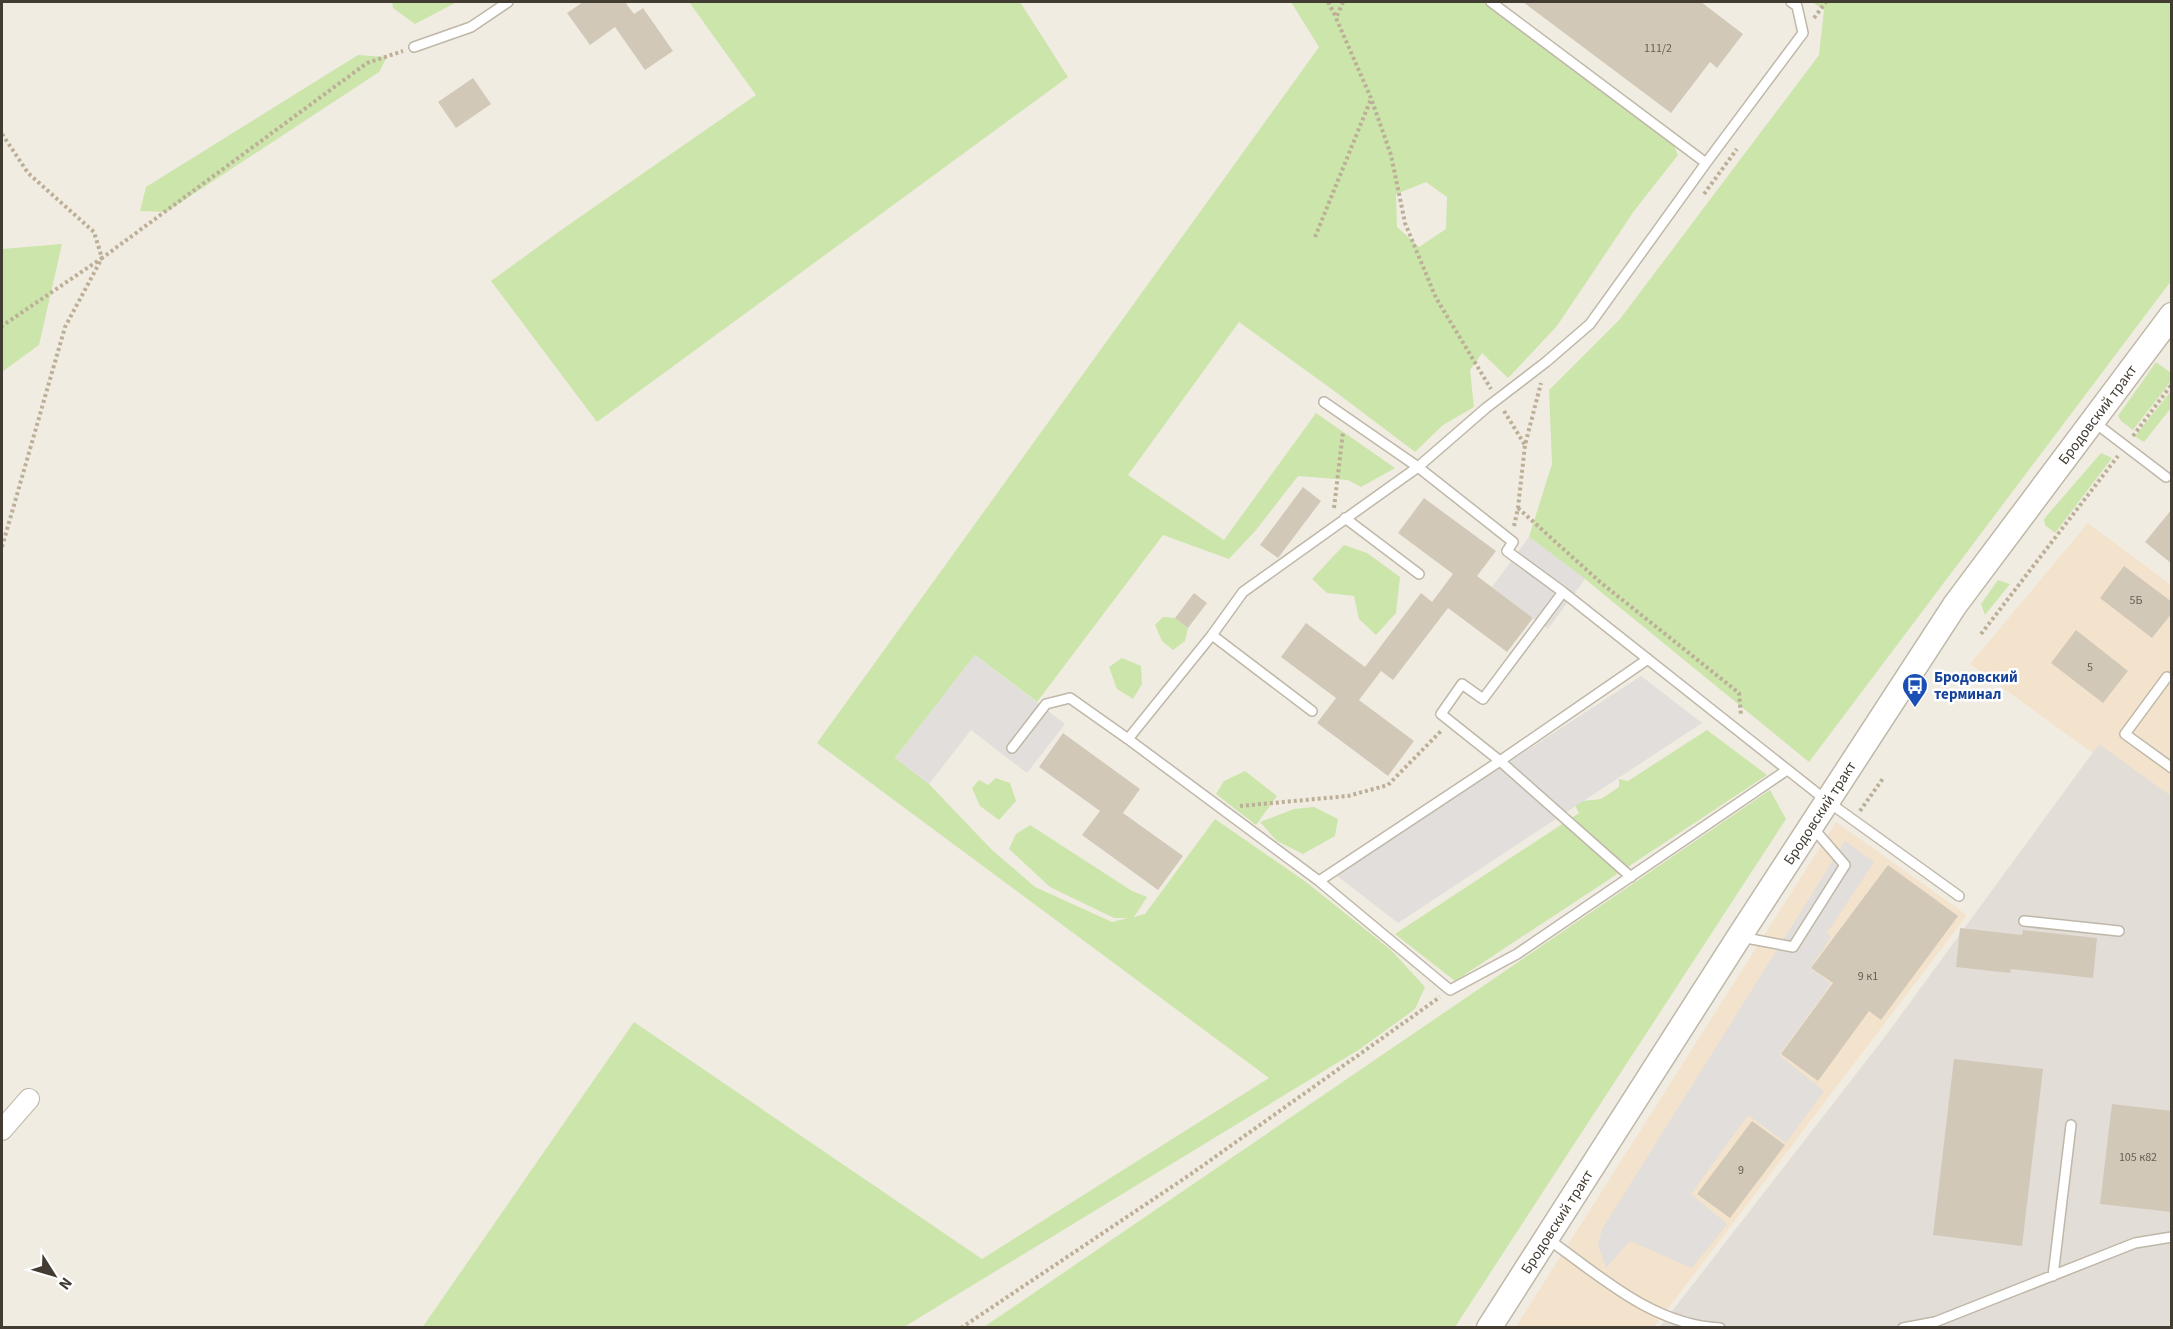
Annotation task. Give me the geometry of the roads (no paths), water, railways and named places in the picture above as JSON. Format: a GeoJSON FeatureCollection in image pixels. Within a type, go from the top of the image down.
{"type":"FeatureCollection","features":[{"type":"Feature","properties":{"kind":"street","name":"Бродовский тракт"},"geometry":{"type":"LineString","coordinates":[[1489,1328],[1738,937],[1955,605],[2172,315]]}},
{"type":"Feature","properties":{"kind":"street"},"geometry":{"type":"LineString","coordinates":[[2,1130],[29,1099]]}},
{"type":"Feature","properties":{"kind":"lane"},"geometry":{"type":"LineString","coordinates":[[414,47],[471,27],[508,2]]}},
{"type":"Feature","properties":{"kind":"lane"},"geometry":{"type":"LineString","coordinates":[[1491,2],[1706,163]]}},
{"type":"Feature","properties":{"kind":"lane"},"geometry":{"type":"LineString","coordinates":[[1128,739],[1243,592],[1418,467],[1590,324],[1803,33],[1797,6],[1791,2]]}},
{"type":"Feature","properties":{"kind":"lane"},"geometry":{"type":"LineString","coordinates":[[1324,402],[1418,467],[1513,542],[1507,551],[1563,591],[1827,801],[1959,896]]}},
{"type":"Feature","properties":{"kind":"lane"},"geometry":{"type":"LineString","coordinates":[[2092,421],[2166,477]]}},
{"type":"Feature","properties":{"kind":"lane"},"geometry":{"type":"LineString","coordinates":[[1345,518],[1419,574]]}},
{"type":"Feature","properties":{"kind":"lane"},"geometry":{"type":"LineString","coordinates":[[1563,591],[1483,699],[1462,684],[1441,714],[1500,761],[1631,877]]}},
{"type":"Feature","properties":{"kind":"lane"},"geometry":{"type":"LineString","coordinates":[[1212,634],[1312,711]]}},
{"type":"Feature","properties":{"kind":"lane"},"geometry":{"type":"LineString","coordinates":[[1319,881],[1648,659]]}},
{"type":"Feature","properties":{"kind":"lane"},"geometry":{"type":"LineString","coordinates":[[2167,677],[2125,734],[2172,768]]}},
{"type":"Feature","properties":{"kind":"lane"},"geometry":{"type":"LineString","coordinates":[[1012,748],[1046,704],[1070,698],[1319,881],[1450,990],[1517,954],[1787,770]]}},
{"type":"Feature","properties":{"kind":"lane"},"geometry":{"type":"LineString","coordinates":[[1738,937],[1793,947],[1845,865],[1811,826]]}},
{"type":"Feature","properties":{"kind":"lane"},"geometry":{"type":"LineString","coordinates":[[2024,921],[2119,931]]}},
{"type":"Feature","properties":{"kind":"lane"},"geometry":{"type":"LineString","coordinates":[[2053,1275],[2071,1125]]}},
{"type":"Feature","properties":{"kind":"lane"},"geometry":{"type":"LineString","coordinates":[[1903,1328],[1935,1322],[2135,1243],[2172,1237]]}},
{"type":"Feature","properties":{"kind":"lane"},"geometry":{"type":"LineString","coordinates":[[1546,1238],[1635,1302],[1685,1322],[1702,1327],[1720,1328]]}},
{"type":"Feature","properties":{"kind":"place","name":"Бродовский терминал"},"geometry":{"type":"Point","coordinates":[1915,709]}}]}
